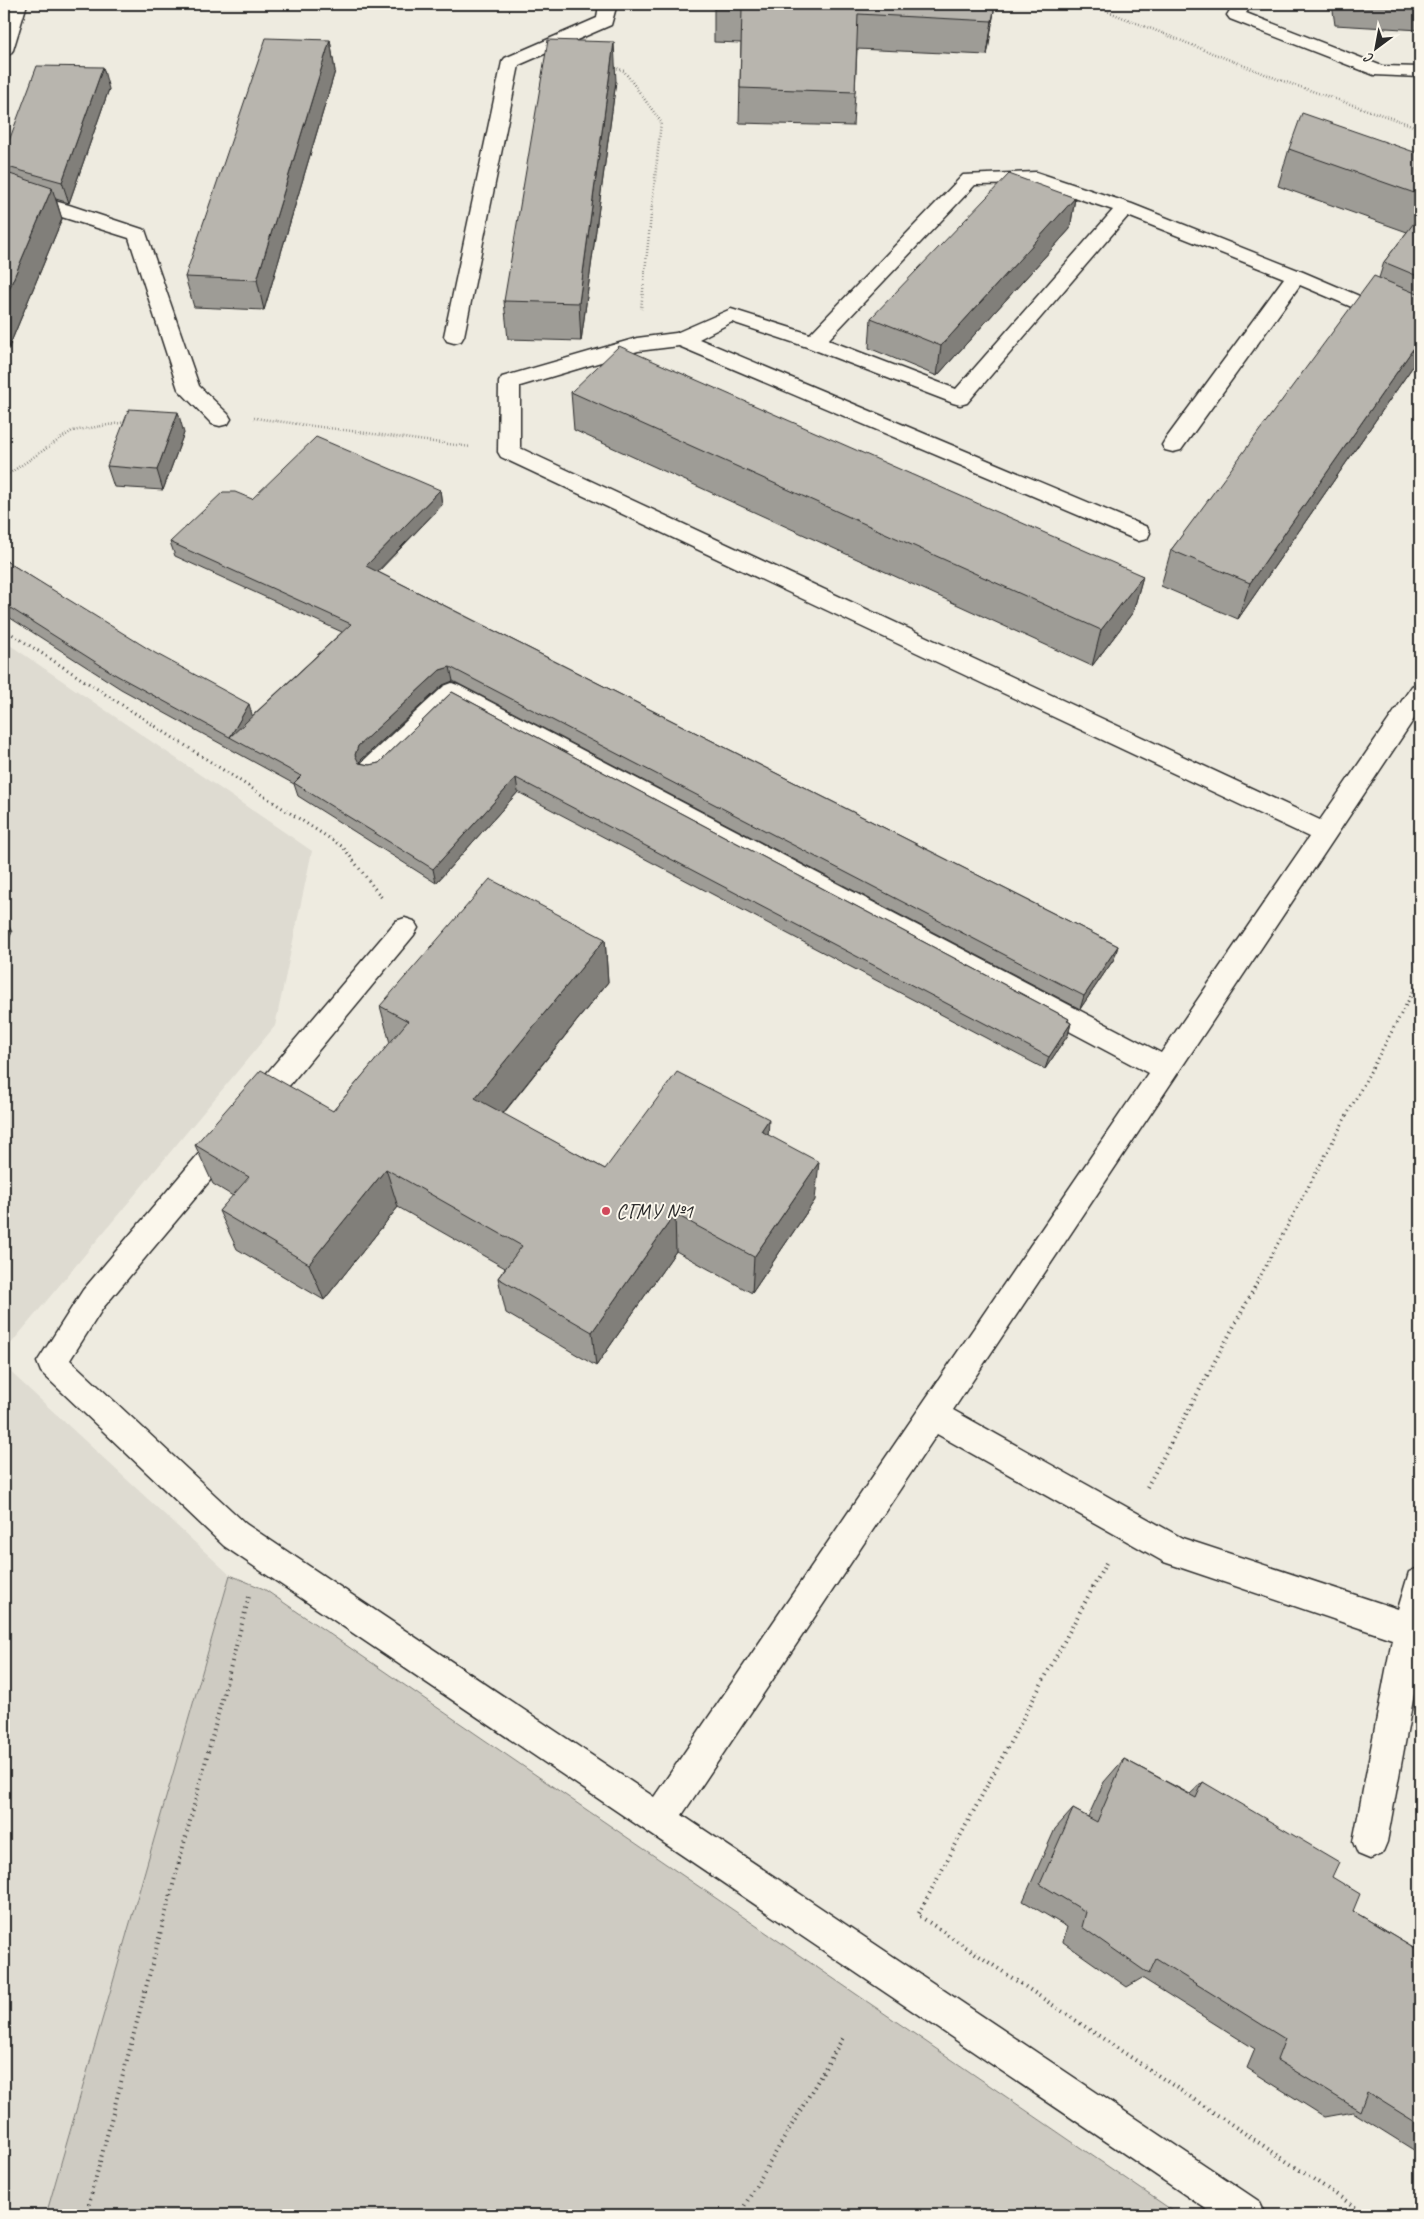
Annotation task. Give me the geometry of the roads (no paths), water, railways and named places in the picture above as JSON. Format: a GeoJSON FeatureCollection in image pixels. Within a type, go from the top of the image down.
{"type":"FeatureCollection","features":[{"type":"Feature","properties":{"kind":"lane"},"geometry":{"type":"LineString","coordinates":[[4,50],[18,4]]}},
{"type":"Feature","properties":{"kind":"lane"},"geometry":{"type":"LineString","coordinates":[[454,336],[511,62],[605,21],[608,4]]}},
{"type":"Feature","properties":{"kind":"lane"},"geometry":{"type":"LineString","coordinates":[[1243,4],[1236,15],[1380,71],[1420,72]]}},
{"type":"Feature","properties":{"kind":"lane"},"geometry":{"type":"LineString","coordinates":[[814,342],[970,179],[1036,178],[1125,208],[1296,276],[1420,330]]}},
{"type":"Feature","properties":{"kind":"lane"},"geometry":{"type":"LineString","coordinates":[[4,193],[62,209],[138,234],[189,389],[220,419]]}},
{"type":"Feature","properties":{"kind":"lane"},"geometry":{"type":"LineString","coordinates":[[1125,208],[960,398],[814,342],[731,315],[681,339],[637,344],[509,382],[509,452],[1325,833]]}},
{"type":"Feature","properties":{"kind":"lane"},"geometry":{"type":"LineString","coordinates":[[1173,445],[1296,276]]}},
{"type":"Feature","properties":{"kind":"lane"},"geometry":{"type":"LineString","coordinates":[[681,339],[1139,534]]}},
{"type":"Feature","properties":{"kind":"lane"},"geometry":{"type":"LineString","coordinates":[[372,768],[452,692],[1166,1069]]}},
{"type":"Feature","properties":{"kind":"lane"},"geometry":{"type":"LineString","coordinates":[[659,1820],[1420,692]]}},
{"type":"Feature","properties":{"kind":"lane"},"geometry":{"type":"LineString","coordinates":[[405,928],[93,1299],[52,1362],[235,1535],[1247,2215]]}},
{"type":"Feature","properties":{"kind":"lane"},"geometry":{"type":"LineString","coordinates":[[932,1415],[1175,1551],[1410,1629]]}},
{"type":"Feature","properties":{"kind":"lane"},"geometry":{"type":"LineString","coordinates":[[1370,1842],[1420,1583]]}},
{"type":"Feature","properties":{"kind":"place","name":"СГМУ №1"},"geometry":{"type":"Point","coordinates":[606,1211]}}]}
